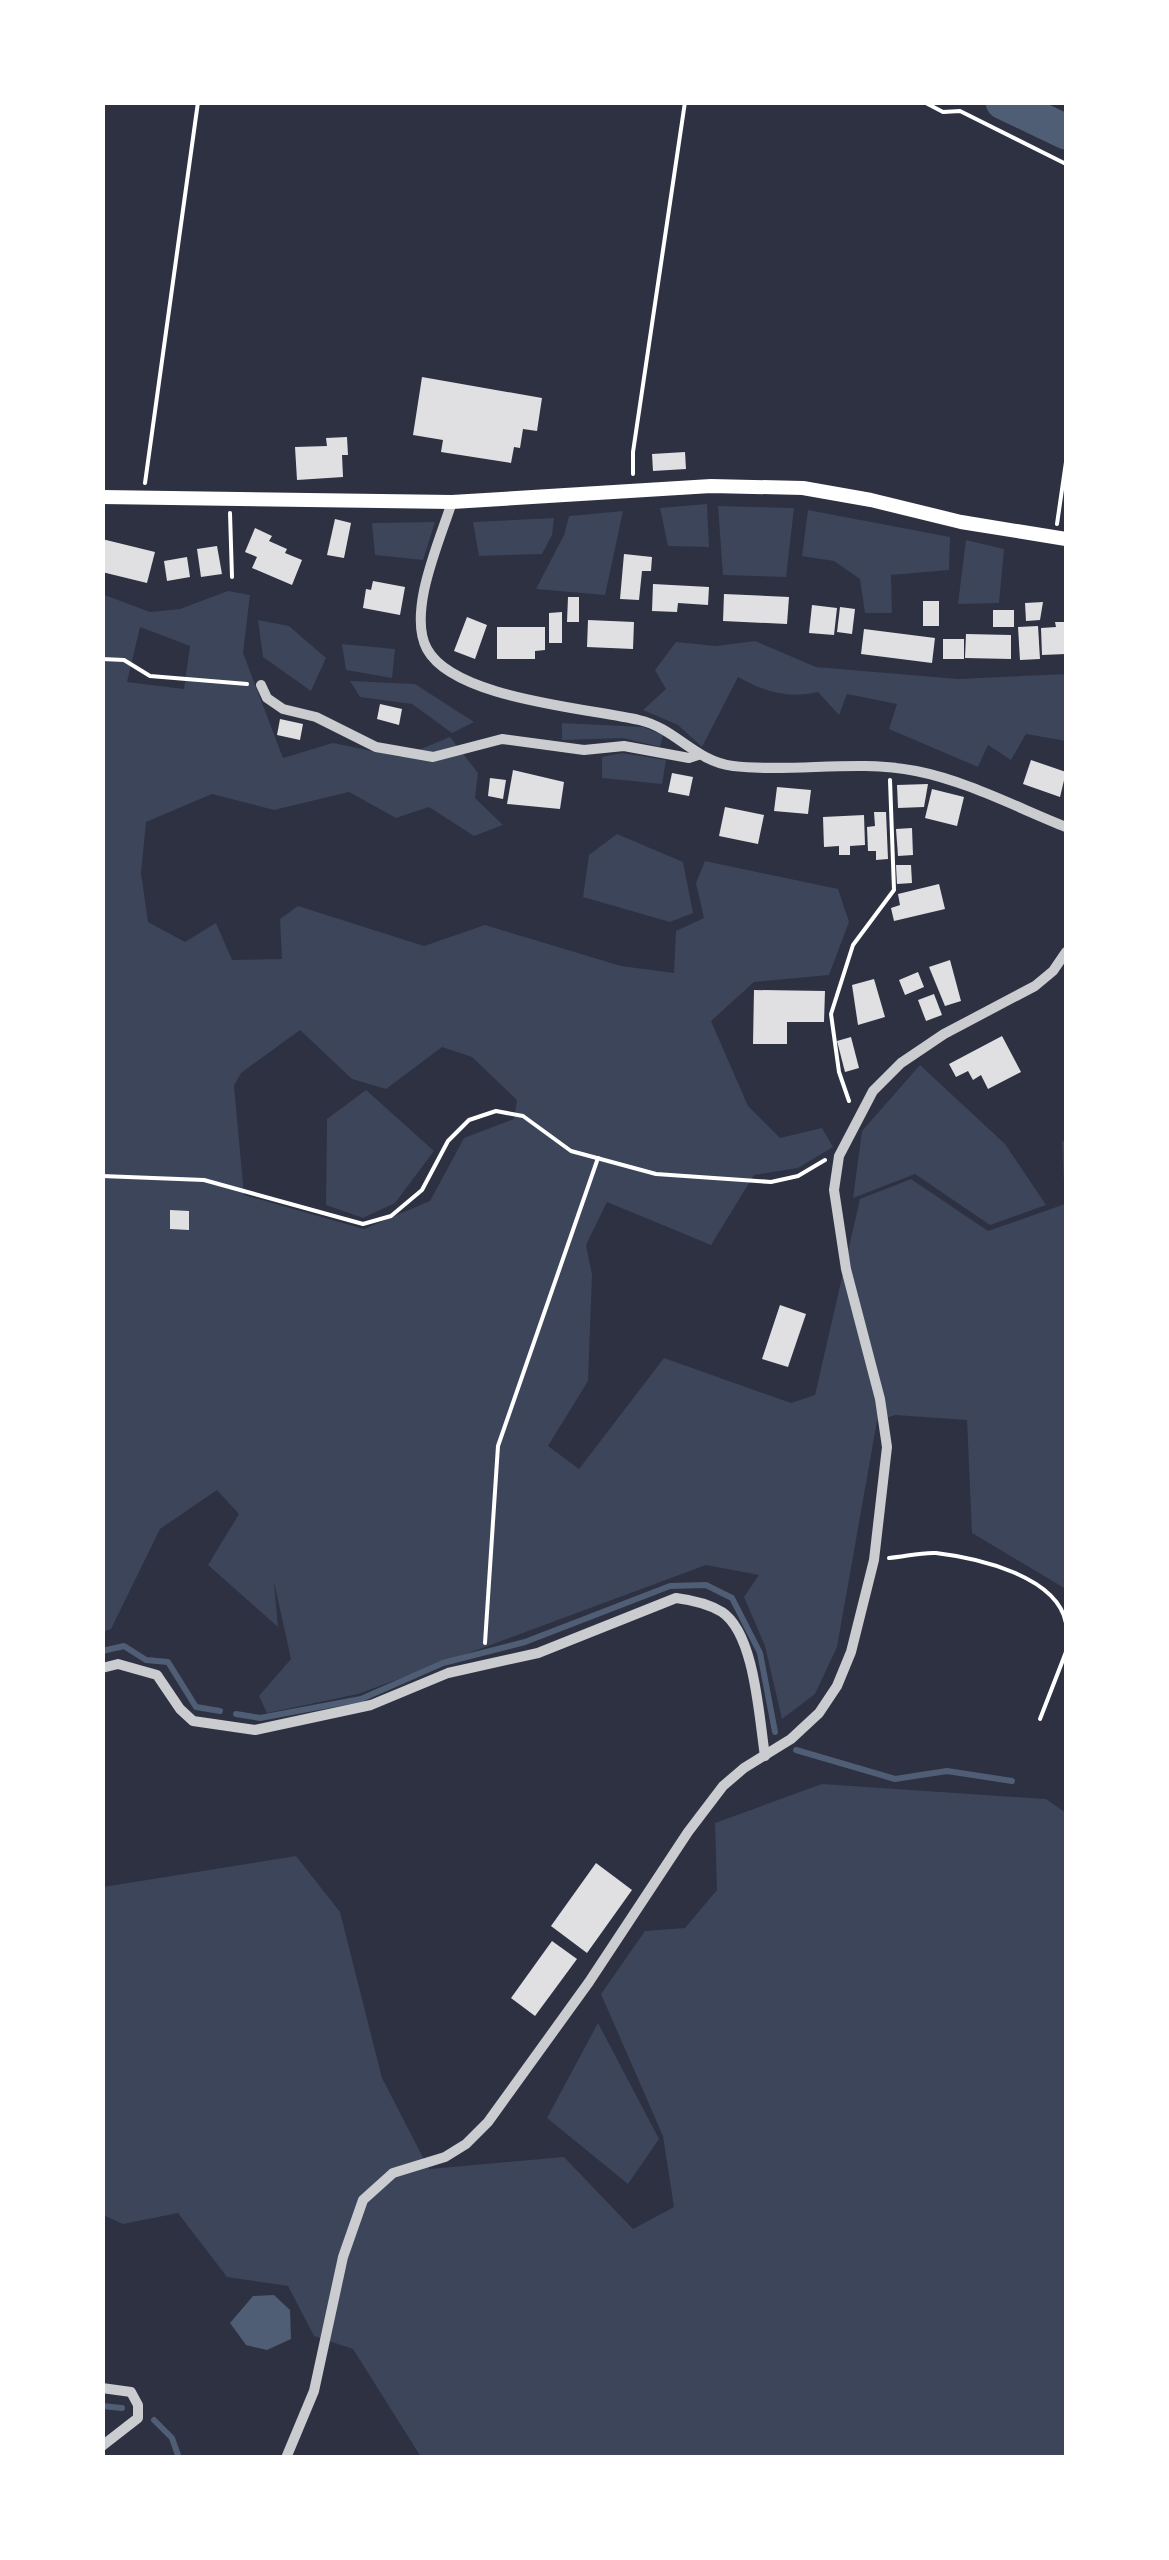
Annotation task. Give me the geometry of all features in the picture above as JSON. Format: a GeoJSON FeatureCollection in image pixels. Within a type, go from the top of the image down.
{"type":"FeatureCollection","features":[{"type":"Feature","properties":{"kind":"main road"},"geometry":{"type":"LineString","coordinates":[[102,497],[452,502],[712,486],[803,488],[1061,539]]}},
{"type":"Feature","properties":{"kind":"street"},"geometry":{"type":"LineString","coordinates":[[452,502],[420,605],[420,627],[426,647],[437,663],[484,688],[568,709],[642,720],[673,733],[698,755],[734,766],[890,768],[920,772],[1066,827]]}},
{"type":"Feature","properties":{"kind":"street"},"geometry":{"type":"LineString","coordinates":[[262,685],[267,698],[282,709],[316,717],[376,747],[433,757],[502,739],[584,750],[624,746],[689,758],[698,755]]}},
{"type":"Feature","properties":{"kind":"street"},"geometry":{"type":"LineString","coordinates":[[286,2458],[314,2391],[347,2241],[362,2200],[393,2173],[445,2156],[466,2144],[488,2122],[590,1982],[723,1786],[792,1740],[819,1713],[837,1686],[851,1652],[874,1560],[888,1447],[880,1399],[846,1269],[834,1190],[839,1156],[873,1092],[901,1063],[944,1034],[1035,986],[1053,971],[1066,952]]}},
{"type":"Feature","properties":{"kind":"street"},"geometry":{"type":"LineString","coordinates":[[102,1668],[118,1664],[157,1675],[192,1720],[254,1730],[371,1705],[448,1673],[538,1653],[676,1598],[700,1601],[726,1614],[750,1656],[765,1756]]}},
{"type":"Feature","properties":{"kind":"street"},"geometry":{"type":"LineString","coordinates":[[102,2388],[130,2392],[138,2405],[138,2418],[102,2446]]}},
{"type":"Feature","properties":{"kind":"path"},"geometry":{"type":"LineString","coordinates":[[144,498],[198,102]]}},
{"type":"Feature","properties":{"kind":"path"},"geometry":{"type":"LineString","coordinates":[[633,490],[633,452],[685,102]]}},
{"type":"Feature","properties":{"kind":"path"},"geometry":{"type":"LineString","coordinates":[[924,102],[943,112],[960,112],[1066,164]]}},
{"type":"Feature","properties":{"kind":"path"},"geometry":{"type":"LineString","coordinates":[[1061,539],[1066,462]]}},
{"type":"Feature","properties":{"kind":"path"},"geometry":{"type":"LineString","coordinates":[[229,499],[232,577]]}},
{"type":"Feature","properties":{"kind":"path"},"geometry":{"type":"LineString","coordinates":[[102,658],[124,660],[150,676],[262,685]]}},
{"type":"Feature","properties":{"kind":"path"},"geometry":{"type":"LineString","coordinates":[[856,1120],[839,1072],[831,1014],[853,945],[894,890],[890,768]]}},
{"type":"Feature","properties":{"kind":"path"},"geometry":{"type":"LineString","coordinates":[[102,1176],[204,1180],[363,1224],[391,1216],[422,1190],[448,1140],[469,1120],[496,1111],[524,1116],[571,1151],[656,1174],[770,1182],[798,1176],[839,1156]]}},
{"type":"Feature","properties":{"kind":"path"},"geometry":{"type":"LineString","coordinates":[[485,1643],[498,1446],[598,1158]]}},
{"type":"Feature","properties":{"kind":"path"},"geometry":{"type":"LineString","coordinates":[[874,1560],[933,1553],[1023,1574],[1064,1610],[1066,1624]]}},
{"type":"Feature","properties":{"kind":"path"},"geometry":{"type":"LineString","coordinates":[[1040,1719],[1066,1652]]}},
{"type":"Feature","properties":{"kind":"shaded area"},"geometry":{"type":"Polygon","coordinates":[[[707,504],[709,547],[668,546],[660,508],[707,504]]]}},
{"type":"Feature","properties":{"kind":"shaded area"},"geometry":{"type":"Polygon","coordinates":[[[718,506],[794,508],[786,577],[723,575],[718,506]]]}},
{"type":"Feature","properties":{"kind":"shaded area"},"geometry":{"type":"Polygon","coordinates":[[[808,510],[950,537],[949,570],[891,575],[892,613],[865,613],[860,579],[834,561],[802,556],[808,510]]]}},
{"type":"Feature","properties":{"kind":"shaded area"},"geometry":{"type":"Polygon","coordinates":[[[623,511],[605,595],[536,589],[564,535],[569,516],[623,511]]]}},
{"type":"Feature","properties":{"kind":"shaded area"},"geometry":{"type":"Polygon","coordinates":[[[554,518],[552,535],[542,554],[479,556],[473,522],[554,518]]]}},
{"type":"Feature","properties":{"kind":"shaded area"},"geometry":{"type":"Polygon","coordinates":[[[435,522],[423,560],[375,555],[372,523],[435,522]]]}},
{"type":"Feature","properties":{"kind":"shaded area"},"geometry":{"type":"Polygon","coordinates":[[[966,540],[1004,549],[999,603],[958,604],[966,540]]]}},
{"type":"Feature","properties":{"kind":"shaded area"},"geometry":{"type":"Polygon","coordinates":[[[228,591],[250,595],[243,653],[283,758],[333,743],[401,757],[450,737],[478,773],[475,798],[503,825],[474,836],[429,807],[396,818],[349,792],[274,810],[212,794],[146,822],[141,873],[148,922],[185,942],[216,923],[232,960],[282,959],[280,919],[298,906],[424,946],[485,925],[621,966],[674,973],[676,931],[704,918],[696,883],[705,861],[838,889],[849,922],[829,975],[754,982],[711,1021],[748,1106],[780,1138],[822,1128],[833,1147],[798,1168],[754,1175],[711,1245],[607,1202],[586,1245],[592,1275],[588,1381],[548,1446],[579,1469],[664,1358],[791,1403],[815,1395],[860,1199],[911,1179],[988,1231],[1065,1204],[1062,1142],[1066,1138],[1066,1589],[972,1533],[967,1420],[895,1415],[877,1421],[837,1647],[815,1694],[782,1719],[765,1646],[744,1597],[759,1575],[706,1565],[358,1694],[267,1713],[259,1696],[291,1659],[274,1582],[278,1627],[208,1565],[239,1514],[217,1490],[160,1529],[111,1629],[103,1632],[102,594],[150,612],[180,609],[228,591]],[[140,627],[127,682],[184,689],[190,646],[140,627]],[[300,1030],[241,1073],[234,1086],[244,1195],[364,1229],[430,1201],[464,1138],[514,1119],[517,1100],[472,1057],[442,1047],[386,1089],[352,1079],[300,1030]]]}},
{"type":"Feature","properties":{"kind":"shaded area"},"geometry":{"type":"Polygon","coordinates":[[[258,620],[289,626],[326,658],[311,691],[263,657],[258,620]]]}},
{"type":"Feature","properties":{"kind":"shaded area"},"geometry":{"type":"Polygon","coordinates":[[[755,641],[816,667],[958,679],[1066,674],[1066,741],[1026,734],[1011,760],[988,745],[978,767],[889,729],[897,704],[847,694],[839,715],[818,692],[777,693],[738,677],[702,747],[678,725],[643,710],[666,689],[655,670],[676,642],[716,646],[755,641]]]}},
{"type":"Feature","properties":{"kind":"shaded area"},"geometry":{"type":"Polygon","coordinates":[[[342,644],[395,649],[392,678],[346,670],[342,644]]]}},
{"type":"Feature","properties":{"kind":"shaded area"},"geometry":{"type":"Polygon","coordinates":[[[350,681],[415,684],[474,722],[452,733],[412,704],[360,697],[350,681]]]}},
{"type":"Feature","properties":{"kind":"shaded area"},"geometry":{"type":"Polygon","coordinates":[[[562,723],[643,727],[663,735],[660,747],[623,738],[562,740],[562,723]]]}},
{"type":"Feature","properties":{"kind":"shaded area"},"geometry":{"type":"Polygon","coordinates":[[[622,753],[666,760],[662,784],[602,778],[602,757],[622,753]]]}},
{"type":"Feature","properties":{"kind":"shaded area"},"geometry":{"type":"Polygon","coordinates":[[[617,834],[683,862],[693,913],[670,922],[583,897],[589,855],[617,834]]]}},
{"type":"Feature","properties":{"kind":"shaded area"},"geometry":{"type":"Polygon","coordinates":[[[920,1065],[1005,1144],[1046,1205],[990,1225],[915,1174],[853,1198],[862,1131],[920,1065]]]}},
{"type":"Feature","properties":{"kind":"shaded area"},"geometry":{"type":"Polygon","coordinates":[[[366,1090],[434,1151],[395,1203],[363,1218],[326,1205],[327,1119],[366,1090]]]}},
{"type":"Feature","properties":{"kind":"shaded area"},"geometry":{"type":"Polygon","coordinates":[[[822,1784],[1046,1799],[1066,1813],[1066,2457],[421,2457],[353,2349],[314,2336],[288,2286],[227,2277],[178,2213],[123,2224],[103,2215],[103,1887],[296,1856],[340,1912],[382,2078],[429,2169],[564,2157],[633,2229],[674,2207],[663,2136],[601,1994],[645,1931],[685,1928],[717,1890],[715,1823],[822,1784]]]}},
{"type":"Feature","properties":{"kind":"shaded area"},"geometry":{"type":"Polygon","coordinates":[[[598,2023],[659,2139],[628,2184],[547,2118],[598,2023]]]}},
{"type":"Feature","properties":{"kind":"shaded area"},"geometry":{"type":"Polygon","coordinates":[[[274,2295],[290,2310],[291,2339],[267,2350],[246,2345],[230,2323],[253,2296],[274,2295]]]}},
{"type":"Feature","properties":{"kind":"building"},"geometry":{"type":"Polygon","coordinates":[[[422,377],[542,398],[537,431],[523,429],[520,448],[514,447],[511,463],[441,452],[443,440],[413,435],[422,377]]]}},
{"type":"Feature","properties":{"kind":"building"},"geometry":{"type":"Polygon","coordinates":[[[347,437],[348,455],[342,455],[343,477],[297,480],[295,447],[327,446],[326,438],[347,437]]]}},
{"type":"Feature","properties":{"kind":"building"},"geometry":{"type":"Polygon","coordinates":[[[685,452],[686,469],[653,471],[652,454],[685,452]]]}},
{"type":"Feature","properties":{"kind":"building"},"geometry":{"type":"Polygon","coordinates":[[[335,519],[351,523],[344,558],[327,555],[335,519]]]}},
{"type":"Feature","properties":{"kind":"building"},"geometry":{"type":"Polygon","coordinates":[[[255,528],[272,536],[269,541],[287,549],[285,553],[302,560],[292,585],[252,568],[257,557],[245,552],[255,528]]]}},
{"type":"Feature","properties":{"kind":"building"},"geometry":{"type":"Polygon","coordinates":[[[102,539],[155,552],[147,583],[102,572],[102,539]]]}},
{"type":"Feature","properties":{"kind":"building"},"geometry":{"type":"Polygon","coordinates":[[[217,546],[222,574],[201,577],[197,549],[217,546]]]}},
{"type":"Feature","properties":{"kind":"building"},"geometry":{"type":"Polygon","coordinates":[[[624,554],[652,557],[651,571],[642,571],[639,600],[620,599],[624,554]]]}},
{"type":"Feature","properties":{"kind":"building"},"geometry":{"type":"Polygon","coordinates":[[[187,557],[190,577],[167,581],[164,561],[187,557]]]}},
{"type":"Feature","properties":{"kind":"building"},"geometry":{"type":"Polygon","coordinates":[[[373,581],[405,587],[400,615],[363,608],[366,589],[371,590],[373,581]]]}},
{"type":"Feature","properties":{"kind":"building"},"geometry":{"type":"Polygon","coordinates":[[[653,584],[709,587],[708,605],[678,603],[677,612],[652,611],[653,584]]]}},
{"type":"Feature","properties":{"kind":"building"},"geometry":{"type":"Polygon","coordinates":[[[724,594],[789,597],[787,624],[723,621],[724,594]]]}},
{"type":"Feature","properties":{"kind":"building"},"geometry":{"type":"Polygon","coordinates":[[[568,597],[579,597],[579,622],[567,622],[568,597]]]}},
{"type":"Feature","properties":{"kind":"building"},"geometry":{"type":"Polygon","coordinates":[[[923,601],[939,601],[939,626],[923,626],[923,601]]]}},
{"type":"Feature","properties":{"kind":"building"},"geometry":{"type":"Polygon","coordinates":[[[1043,602],[1040,620],[1026,621],[1025,603],[1043,602]]]}},
{"type":"Feature","properties":{"kind":"building"},"geometry":{"type":"Polygon","coordinates":[[[812,605],[837,608],[834,635],[809,633],[812,605]]]}},
{"type":"Feature","properties":{"kind":"building"},"geometry":{"type":"Polygon","coordinates":[[[840,607],[855,609],[852,634],[837,632],[840,607]]]}},
{"type":"Feature","properties":{"kind":"building"},"geometry":{"type":"Polygon","coordinates":[[[993,610],[1014,610],[1014,627],[993,627],[993,610]]]}},
{"type":"Feature","properties":{"kind":"building"},"geometry":{"type":"Polygon","coordinates":[[[562,612],[562,643],[549,643],[549,613],[562,612]]]}},
{"type":"Feature","properties":{"kind":"building"},"geometry":{"type":"Polygon","coordinates":[[[467,617],[487,625],[475,659],[454,651],[467,617]]]}},
{"type":"Feature","properties":{"kind":"building"},"geometry":{"type":"Polygon","coordinates":[[[588,620],[634,622],[633,649],[587,647],[588,620]]]}},
{"type":"Feature","properties":{"kind":"building"},"geometry":{"type":"Polygon","coordinates":[[[1055,622],[1066,622],[1066,654],[1042,655],[1041,628],[1056,627],[1055,622]]]}},
{"type":"Feature","properties":{"kind":"building"},"geometry":{"type":"Polygon","coordinates":[[[1038,626],[1040,659],[1020,660],[1018,627],[1038,626]]]}},
{"type":"Feature","properties":{"kind":"building"},"geometry":{"type":"Polygon","coordinates":[[[497,627],[545,627],[545,650],[535,651],[535,659],[497,659],[497,627]]]}},
{"type":"Feature","properties":{"kind":"building"},"geometry":{"type":"Polygon","coordinates":[[[864,629],[935,638],[932,663],[861,654],[864,629]]]}},
{"type":"Feature","properties":{"kind":"building"},"geometry":{"type":"Polygon","coordinates":[[[966,634],[1011,635],[1011,659],[965,658],[966,634]]]}},
{"type":"Feature","properties":{"kind":"building"},"geometry":{"type":"Polygon","coordinates":[[[943,639],[964,639],[964,659],[943,659],[943,639]]]}},
{"type":"Feature","properties":{"kind":"building"},"geometry":{"type":"Polygon","coordinates":[[[380,704],[402,709],[399,725],[377,719],[380,704]]]}},
{"type":"Feature","properties":{"kind":"building"},"geometry":{"type":"Polygon","coordinates":[[[280,719],[303,724],[300,740],[277,735],[280,719]]]}},
{"type":"Feature","properties":{"kind":"building"},"geometry":{"type":"Polygon","coordinates":[[[1031,760],[1066,772],[1060,797],[1023,784],[1031,760]]]}},
{"type":"Feature","properties":{"kind":"building"},"geometry":{"type":"Polygon","coordinates":[[[513,770],[564,782],[560,809],[507,804],[513,770]]]}},
{"type":"Feature","properties":{"kind":"building"},"geometry":{"type":"Polygon","coordinates":[[[672,773],[693,777],[689,796],[668,792],[672,773]]]}},
{"type":"Feature","properties":{"kind":"building"},"geometry":{"type":"Polygon","coordinates":[[[490,778],[506,780],[503,799],[488,796],[490,778]]]}},
{"type":"Feature","properties":{"kind":"building"},"geometry":{"type":"Polygon","coordinates":[[[928,784],[924,807],[898,808],[897,785],[928,784]]]}},
{"type":"Feature","properties":{"kind":"building"},"geometry":{"type":"Polygon","coordinates":[[[777,787],[811,790],[808,814],[774,811],[777,787]]]}},
{"type":"Feature","properties":{"kind":"building"},"geometry":{"type":"Polygon","coordinates":[[[932,789],[964,797],[957,826],[925,818],[932,789]]]}},
{"type":"Feature","properties":{"kind":"building"},"geometry":{"type":"Polygon","coordinates":[[[725,807],[764,815],[758,844],[719,836],[725,807]]]}},
{"type":"Feature","properties":{"kind":"building"},"geometry":{"type":"Polygon","coordinates":[[[874,812],[886,812],[888,859],[876,860],[876,851],[868,851],[867,827],[875,826],[874,812]]]}},
{"type":"Feature","properties":{"kind":"building"},"geometry":{"type":"Polygon","coordinates":[[[864,815],[865,845],[850,846],[850,855],[839,855],[839,846],[824,847],[823,817],[864,815]]]}},
{"type":"Feature","properties":{"kind":"building"},"geometry":{"type":"Polygon","coordinates":[[[912,828],[913,855],[898,856],[896,829],[912,828]]]}},
{"type":"Feature","properties":{"kind":"building"},"geometry":{"type":"Polygon","coordinates":[[[896,865],[911,865],[912,883],[897,884],[896,865]]]}},
{"type":"Feature","properties":{"kind":"building"},"geometry":{"type":"Polygon","coordinates":[[[939,884],[945,909],[894,921],[891,908],[900,905],[898,894],[939,884]]]}},
{"type":"Feature","properties":{"kind":"building"},"geometry":{"type":"Polygon","coordinates":[[[950,960],[961,1001],[945,1006],[929,967],[950,960]]]}},
{"type":"Feature","properties":{"kind":"building"},"geometry":{"type":"Polygon","coordinates":[[[918,972],[924,987],[905,995],[899,980],[918,972]]]}},
{"type":"Feature","properties":{"kind":"building"},"geometry":{"type":"Polygon","coordinates":[[[874,979],[885,1017],[858,1025],[852,985],[874,979]]]}},
{"type":"Feature","properties":{"kind":"building"},"geometry":{"type":"Polygon","coordinates":[[[754,990],[825,991],[824,1022],[787,1022],[787,1044],[753,1044],[754,990]]]}},
{"type":"Feature","properties":{"kind":"building"},"geometry":{"type":"Polygon","coordinates":[[[934,994],[942,1015],[926,1021],[918,1000],[934,994]]]}},
{"type":"Feature","properties":{"kind":"building"},"geometry":{"type":"Polygon","coordinates":[[[1002,1036],[1021,1072],[988,1089],[981,1075],[973,1080],[968,1071],[956,1077],[949,1064],[1002,1036]]]}},
{"type":"Feature","properties":{"kind":"building"},"geometry":{"type":"Polygon","coordinates":[[[851,1037],[859,1068],[845,1072],[837,1041],[851,1037]]]}},
{"type":"Feature","properties":{"kind":"building"},"geometry":{"type":"Polygon","coordinates":[[[170,1210],[189,1211],[189,1230],[170,1229],[170,1210]]]}},
{"type":"Feature","properties":{"kind":"building"},"geometry":{"type":"Polygon","coordinates":[[[780,1305],[806,1314],[788,1367],[762,1359],[780,1305]]]}},
{"type":"Feature","properties":{"kind":"building"},"geometry":{"type":"Polygon","coordinates":[[[596,1863],[632,1890],[587,1953],[551,1926],[596,1863]]]}},
{"type":"Feature","properties":{"kind":"building"},"geometry":{"type":"Polygon","coordinates":[[[552,1941],[577,1959],[535,2016],[511,1998],[552,1941]]]}},
{"type":"Feature","properties":{"kind":"waterway"},"geometry":{"type":"LineString","coordinates":[[1003,102],[1066,132]]}},
{"type":"Feature","properties":{"kind":"waterway"},"geometry":{"type":"LineString","coordinates":[[236,1714],[260,1718],[361,1699],[443,1663],[525,1642],[670,1586],[706,1585],[732,1598],[760,1653],[775,1732]]}},
{"type":"Feature","properties":{"kind":"waterway"},"geometry":{"type":"LineString","coordinates":[[102,1651],[124,1646],[146,1660],[168,1662],[196,1707],[220,1711]]}},
{"type":"Feature","properties":{"kind":"waterway"},"geometry":{"type":"LineString","coordinates":[[796,1750],[895,1779],[947,1771],[1012,1781]]}},
{"type":"Feature","properties":{"kind":"waterway"},"geometry":{"type":"LineString","coordinates":[[102,2406],[122,2408]]}},
{"type":"Feature","properties":{"kind":"waterway"},"geometry":{"type":"LineString","coordinates":[[154,2420],[172,2438],[179,2458]]}}]}
